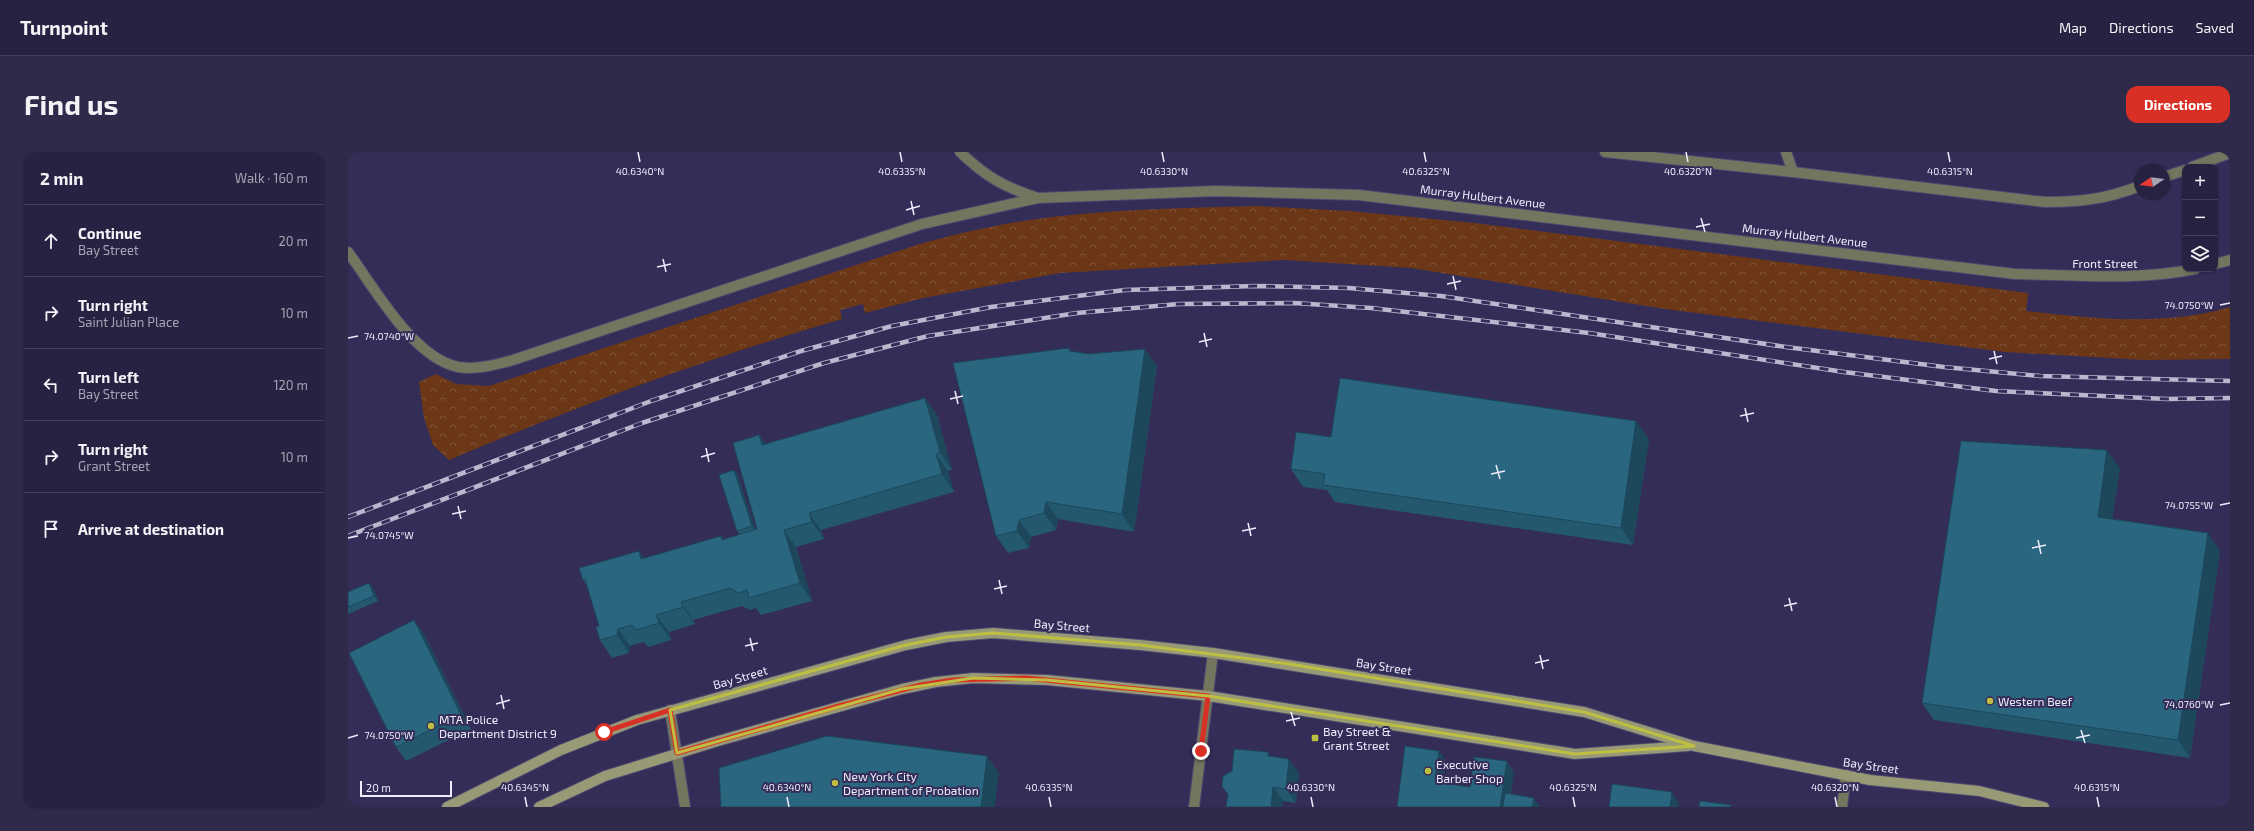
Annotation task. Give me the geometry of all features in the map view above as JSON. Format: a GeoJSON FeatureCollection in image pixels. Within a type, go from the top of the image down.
{"type":"FeatureCollection","features":[{"type":"Feature","properties":{"kind":"main road","name":"Bay Street"},"geometry":{"type":"LineString","coordinates":[[447,807],[560,750],[604,732],[670,710],[906,644],[946,637],[993,634],[1022,635],[1213,653],[1584,712],[1694,746],[1870,780],[1979,791],[2044,807]]}},
{"type":"Feature","properties":{"kind":"main road","name":"Bay Street"},"geometry":{"type":"LineString","coordinates":[[539,807],[605,776],[677,753],[839,706],[921,685],[953,680],[1025,678],[1208,696],[1575,754],[1694,746]]}},
{"type":"Feature","properties":{"kind":"street","name":"Murray Hulbert Avenue"},"geometry":{"type":"LineString","coordinates":[[960,152],[982,173],[1012,190],[1038,198],[1215,191],[1359,194],[2014,274]]}},
{"type":"Feature","properties":{"kind":"street"},"geometry":{"type":"LineString","coordinates":[[1606,152],[1793,172],[2045,202],[2081,202],[2119,194],[2134,188]]}},
{"type":"Feature","properties":{"kind":"street"},"geometry":{"type":"LineString","coordinates":[[1786,152],[1793,172]]}},
{"type":"Feature","properties":{"kind":"street"},"geometry":{"type":"LineString","coordinates":[[2200,164],[2230,153]]}},
{"type":"Feature","properties":{"kind":"street"},"geometry":{"type":"LineString","coordinates":[[2170,175],[2182,171]]}},
{"type":"Feature","properties":{"kind":"street"},"geometry":{"type":"LineString","coordinates":[[348,252],[406,332],[422,348],[443,362],[458,367],[479,367],[513,360],[922,224],[1038,198]]}},
{"type":"Feature","properties":{"kind":"street"},"geometry":{"type":"LineString","coordinates":[[2218,263],[2230,260]]}},
{"type":"Feature","properties":{"kind":"street","name":"Front Street"},"geometry":{"type":"LineString","coordinates":[[2014,274],[2132,277],[2182,272]]}},
{"type":"Feature","properties":{"kind":"street"},"geometry":{"type":"LineString","coordinates":[[1194,807],[1213,653]]}},
{"type":"Feature","properties":{"kind":"street"},"geometry":{"type":"LineString","coordinates":[[670,710],[685,807]]}},
{"type":"Feature","properties":{"kind":"street"},"geometry":{"type":"LineString","coordinates":[[1842,807],[1846,775]]}},
{"type":"Feature","properties":{"kind":"highlighted area"},"geometry":{"type":"Polygon","coordinates":[[[993,633],[1140,645],[1289,664],[1584,712],[1694,746],[1575,754],[1208,696],[1047,680],[973,678],[902,689],[677,753],[670,710],[906,645],[946,637],[993,633]]]}},
{"type":"Feature","properties":{"kind":"green space"},"geometry":{"type":"Polygon","coordinates":[[[1257,206],[1350,211],[1474,223],[2028,293],[2026,311],[2051,314],[2103,318],[2154,319],[2180,317],[2230,307],[2230,359],[2144,360],[2005,352],[1665,309],[1411,268],[1285,260],[1060,273],[923,298],[865,313],[863,304],[840,310],[842,319],[742,350],[643,384],[449,460],[433,445],[424,418],[419,382],[436,374],[456,384],[489,386],[923,243],[1003,224],[1058,216],[1200,207],[1257,206]]]}},
{"type":"Feature","properties":{"kind":"building"},"geometry":{"type":"Polygon","coordinates":[[[1069,348],[1069,351],[1089,354],[1145,349],[1122,514],[1046,502],[1044,513],[1019,520],[1017,531],[996,536],[953,363],[1069,348]]]}},
{"type":"Feature","properties":{"kind":"building"},"geometry":{"type":"Polygon","coordinates":[[[1340,378],[1636,421],[1621,528],[1323,485],[1325,474],[1291,469],[1296,432],[1331,437],[1340,378]]]}},
{"type":"Feature","properties":{"kind":"building"},"geometry":{"type":"Polygon","coordinates":[[[925,398],[940,452],[936,454],[942,474],[809,513],[812,522],[784,530],[800,583],[749,598],[747,590],[738,593],[730,588],[681,602],[683,607],[656,615],[659,623],[636,630],[632,625],[618,629],[617,635],[600,640],[596,627],[599,626],[585,579],[583,580],[579,568],[639,551],[641,559],[721,536],[722,540],[757,529],[733,443],[759,435],[762,445],[925,398]]]}},
{"type":"Feature","properties":{"kind":"building"},"geometry":{"type":"Polygon","coordinates":[[[1961,441],[2107,450],[2098,517],[2208,533],[2178,740],[1922,703],[1961,441]]]}},
{"type":"Feature","properties":{"kind":"building"},"geometry":{"type":"Polygon","coordinates":[[[734,470],[752,526],[737,531],[719,475],[734,470]]]}},
{"type":"Feature","properties":{"kind":"building"},"geometry":{"type":"Polygon","coordinates":[[[369,583],[374,596],[348,607],[348,592],[369,583]]]}},
{"type":"Feature","properties":{"kind":"building"},"geometry":{"type":"Polygon","coordinates":[[[414,620],[461,715],[396,747],[349,653],[414,620]]]}},
{"type":"Feature","properties":{"kind":"building"},"geometry":{"type":"Polygon","coordinates":[[[827,736],[987,756],[981,807],[721,807],[719,768],[827,736]]]}},
{"type":"Feature","properties":{"kind":"building"},"geometry":{"type":"Polygon","coordinates":[[[1405,746],[1439,751],[1435,782],[1470,787],[1474,757],[1507,761],[1500,807],[1397,807],[1405,746]]]}},
{"type":"Feature","properties":{"kind":"building"},"geometry":{"type":"Polygon","coordinates":[[[1234,749],[1268,752],[1268,756],[1289,759],[1286,789],[1273,787],[1271,807],[1226,807],[1228,794],[1222,787],[1223,776],[1232,771],[1234,749]]]}},
{"type":"Feature","properties":{"kind":"building"},"geometry":{"type":"Polygon","coordinates":[[[1612,784],[1672,792],[1670,807],[1609,807],[1612,784]]]}},
{"type":"Feature","properties":{"kind":"building"},"geometry":{"type":"Polygon","coordinates":[[[1505,793],[1534,798],[1532,807],[1503,807],[1505,793]]]}},
{"type":"Feature","properties":{"kind":"building"},"geometry":{"type":"Polygon","coordinates":[[[1700,801],[1731,805],[1730,807],[1699,807],[1700,801]]]}},
{"type":"Feature","properties":{"kind":"railway"},"geometry":{"type":"LineString","coordinates":[[348,517],[651,401],[801,351],[892,326],[991,307],[1125,290],[1255,286],[1349,288],[1441,296],[1786,347],[1944,367],[2040,376],[2230,381]]}},
{"type":"Feature","properties":{"kind":"railway"},"geometry":{"type":"LineString","coordinates":[[348,536],[642,423],[824,363],[928,336],[1077,313],[1179,304],[1294,303],[1371,308],[1589,333],[1844,372],[1996,391],[2167,399],[2230,398]]}},
{"type":"Feature","properties":{"kind":"place","name":"Western Beef"},"geometry":{"type":"Point","coordinates":[1990,701]}},
{"type":"Feature","properties":{"kind":"place","name":"MTA Police Department District 9"},"geometry":{"type":"Point","coordinates":[431,726]}},
{"type":"Feature","properties":{"kind":"place","name":"Bay Street & Grant Street"},"geometry":{"type":"Point","coordinates":[1315,738]}},
{"type":"Feature","properties":{"kind":"place","name":"Executive Barber Shop"},"geometry":{"type":"Point","coordinates":[1428,771]}},
{"type":"Feature","properties":{"kind":"place","name":"New York City Department of Probation"},"geometry":{"type":"Point","coordinates":[835,783]}},
{"type":"Feature","properties":{"kind":"route"},"geometry":{"type":"LineString","coordinates":[[604,732],[670,710],[677,753],[902,689],[953,680],[1008,677],[1208,696],[1201,751]]}}]}
